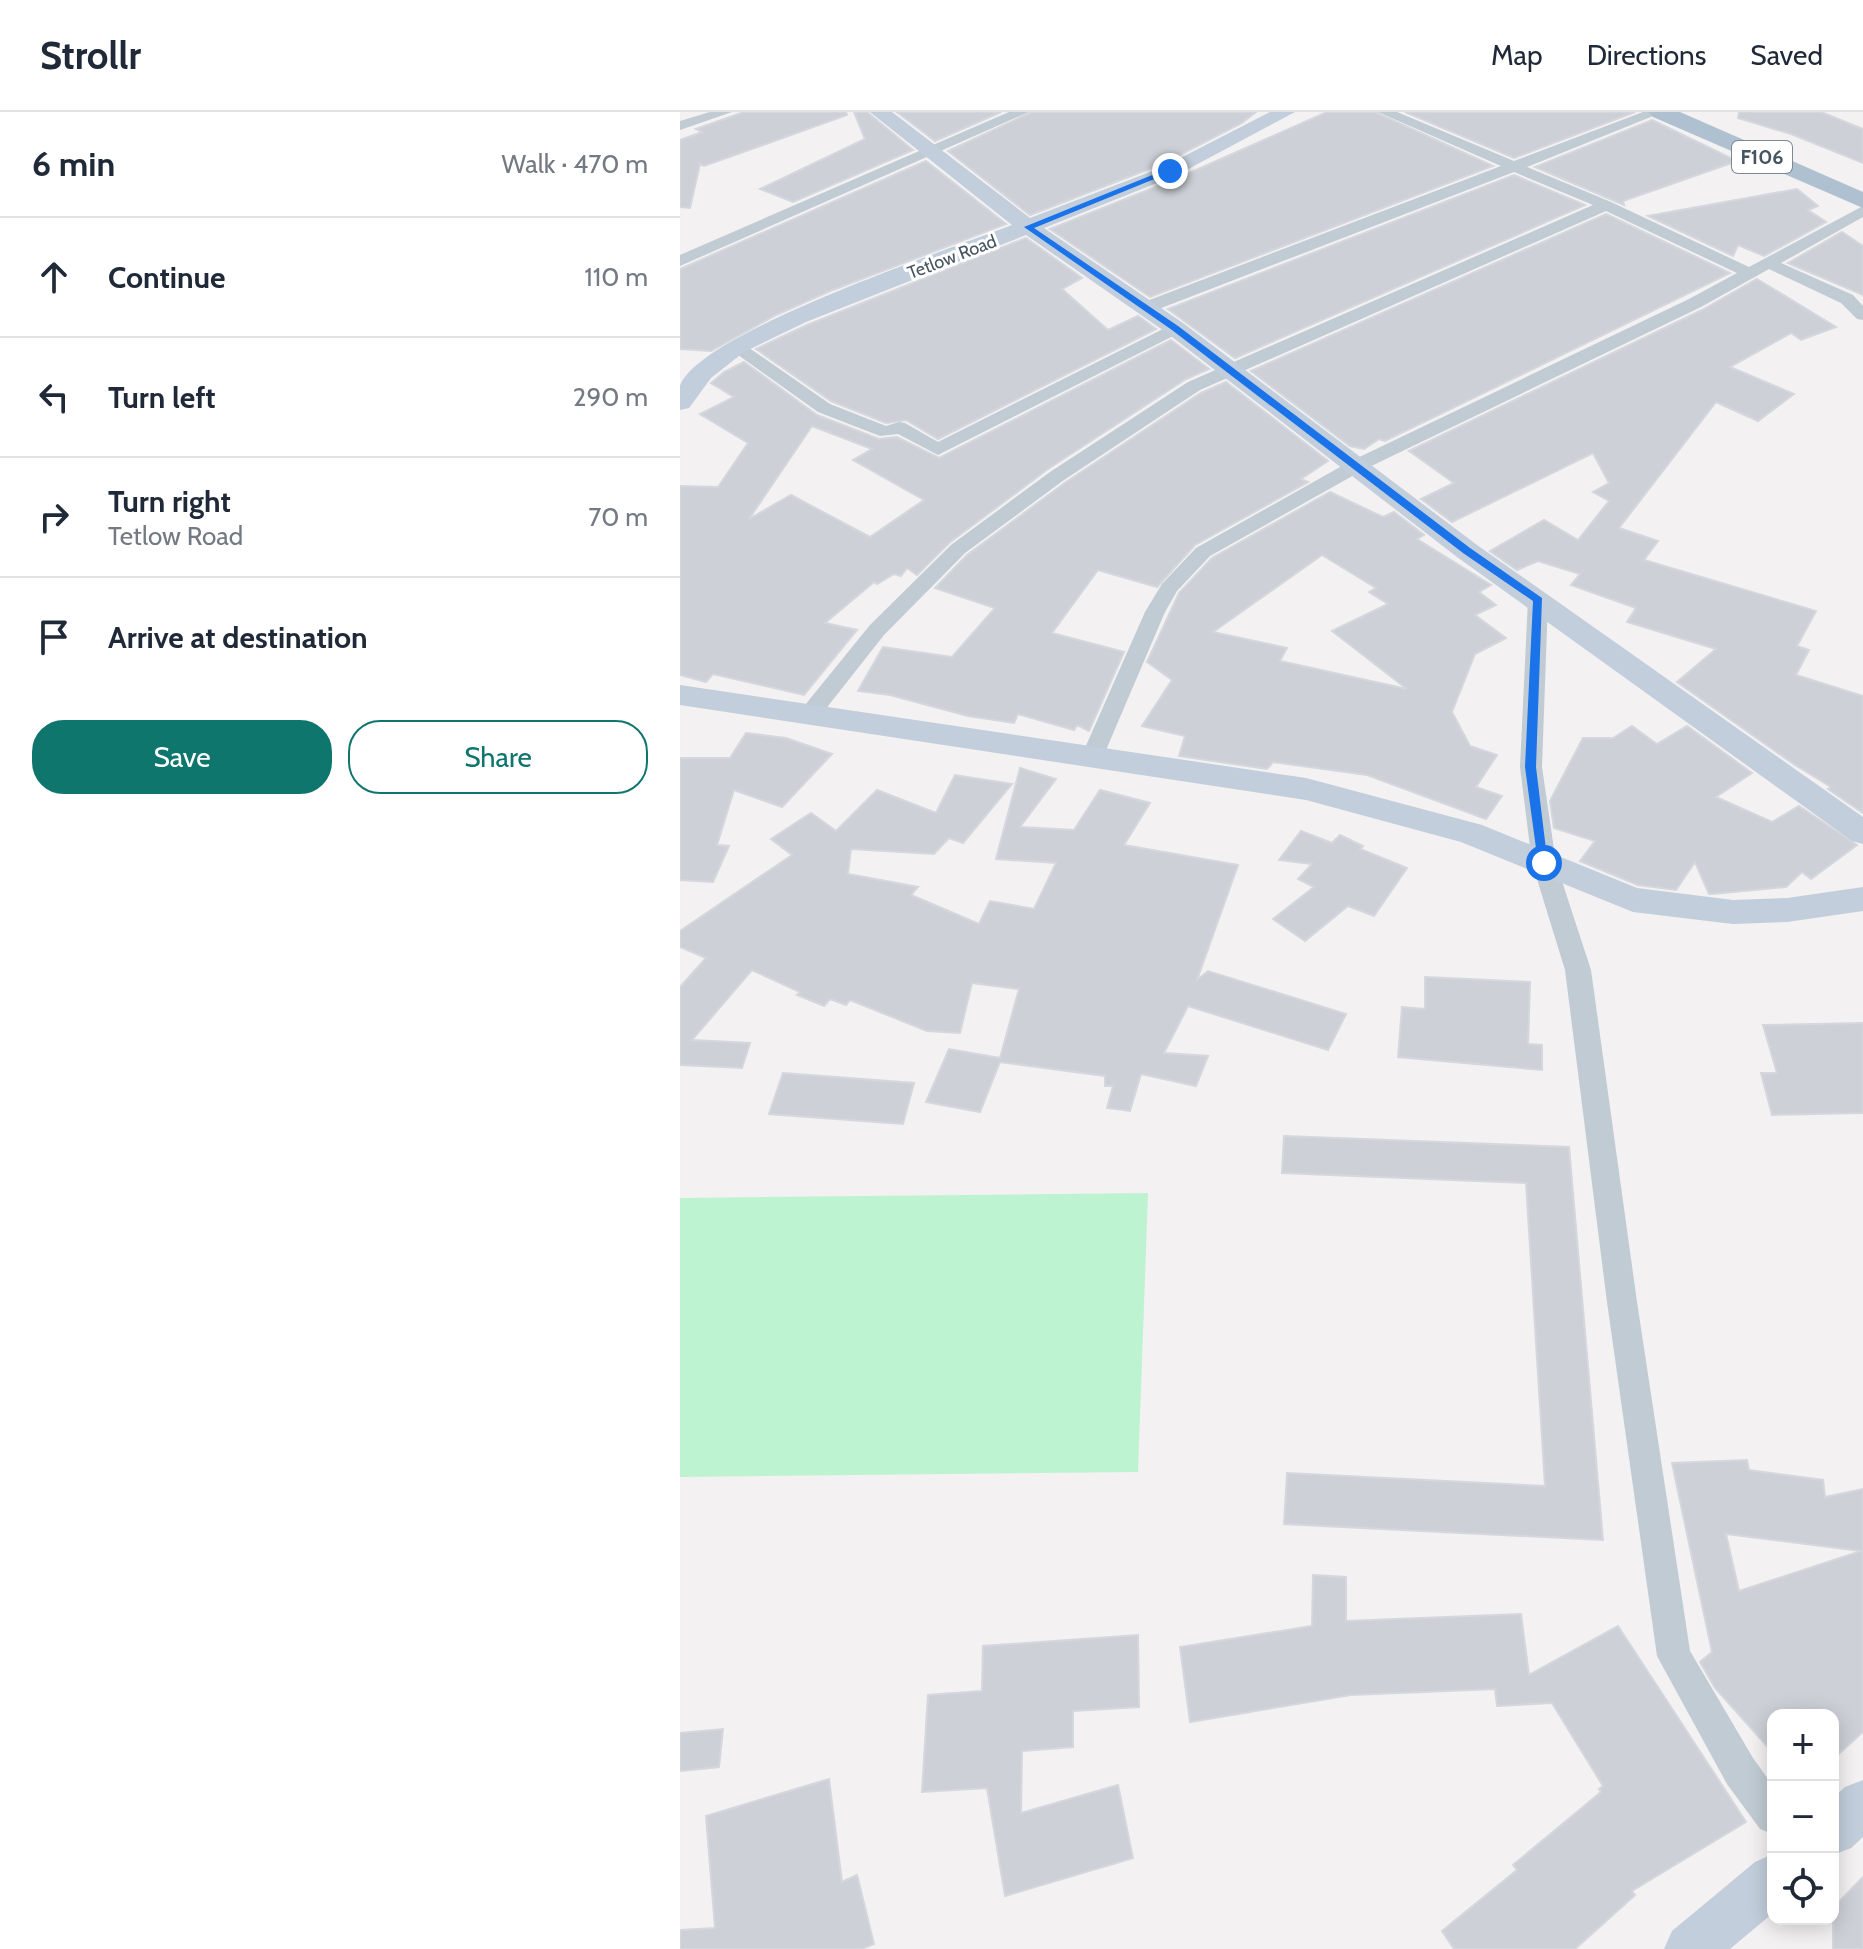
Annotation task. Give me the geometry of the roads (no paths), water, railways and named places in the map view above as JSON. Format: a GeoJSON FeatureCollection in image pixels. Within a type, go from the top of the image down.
{"type":"FeatureCollection","features":[{"type":"Feature","properties":{"kind":"main road","name":"F106"},"geometry":{"type":"LineString","coordinates":[[1658,112],[1863,201]]}},
{"type":"Feature","properties":{"kind":"main road","name":"F106"},"geometry":{"type":"LineString","coordinates":[[1689,112],[1863,181]]}},
{"type":"Feature","properties":{"kind":"street"},"geometry":{"type":"LineString","coordinates":[[680,126],[725,112]]}},
{"type":"Feature","properties":{"kind":"street"},"geometry":{"type":"LineString","coordinates":[[880,112],[1028,227],[1175,328],[1467,551],[1863,833]]}},
{"type":"Feature","properties":{"kind":"street"},"geometry":{"type":"LineString","coordinates":[[680,261],[1022,112]]}},
{"type":"Feature","properties":{"kind":"street","name":"Tetlow Road"},"geometry":{"type":"LineString","coordinates":[[680,403],[702,373],[736,347],[798,317],[1170,171],[1285,112]]}},
{"type":"Feature","properties":{"kind":"street"},"geometry":{"type":"LineString","coordinates":[[1385,112],[1606,205],[1749,273]]}},
{"type":"Feature","properties":{"kind":"street"},"geometry":{"type":"LineString","coordinates":[[1145,308],[1658,112]]}},
{"type":"Feature","properties":{"kind":"street"},"geometry":{"type":"LineString","coordinates":[[809,715],[877,630],[958,549],[1070,468],[1194,386],[1228,368],[1606,205]]}},
{"type":"Feature","properties":{"kind":"street"},"geometry":{"type":"LineString","coordinates":[[1092,757],[1155,612],[1182,572],[1203,552],[1356,466],[1680,310],[1863,211]]}},
{"type":"Feature","properties":{"kind":"street"},"geometry":{"type":"LineString","coordinates":[[1768,263],[1847,299],[1863,315]]}},
{"type":"Feature","properties":{"kind":"street"},"geometry":{"type":"LineString","coordinates":[[736,347],[824,408],[886,432],[899,427],[938,449],[1175,328]]}},
{"type":"Feature","properties":{"kind":"street"},"geometry":{"type":"LineString","coordinates":[[1538,600],[1531,767],[1544,863],[1578,970],[1622,1302],[1674,1656],[1740,1771],[1767,1808]]}},
{"type":"Feature","properties":{"kind":"street"},"geometry":{"type":"LineString","coordinates":[[680,695],[1306,789],[1471,833],[1633,900],[1733,912],[1787,910],[1863,899]]}},
{"type":"Feature","properties":{"kind":"street"},"geometry":{"type":"LineString","coordinates":[[1839,1825],[1863,1805]]}},
{"type":"Feature","properties":{"kind":"street"},"geometry":{"type":"LineString","coordinates":[[1690,1949],[1730,1933],[1767,1887]]}}]}
